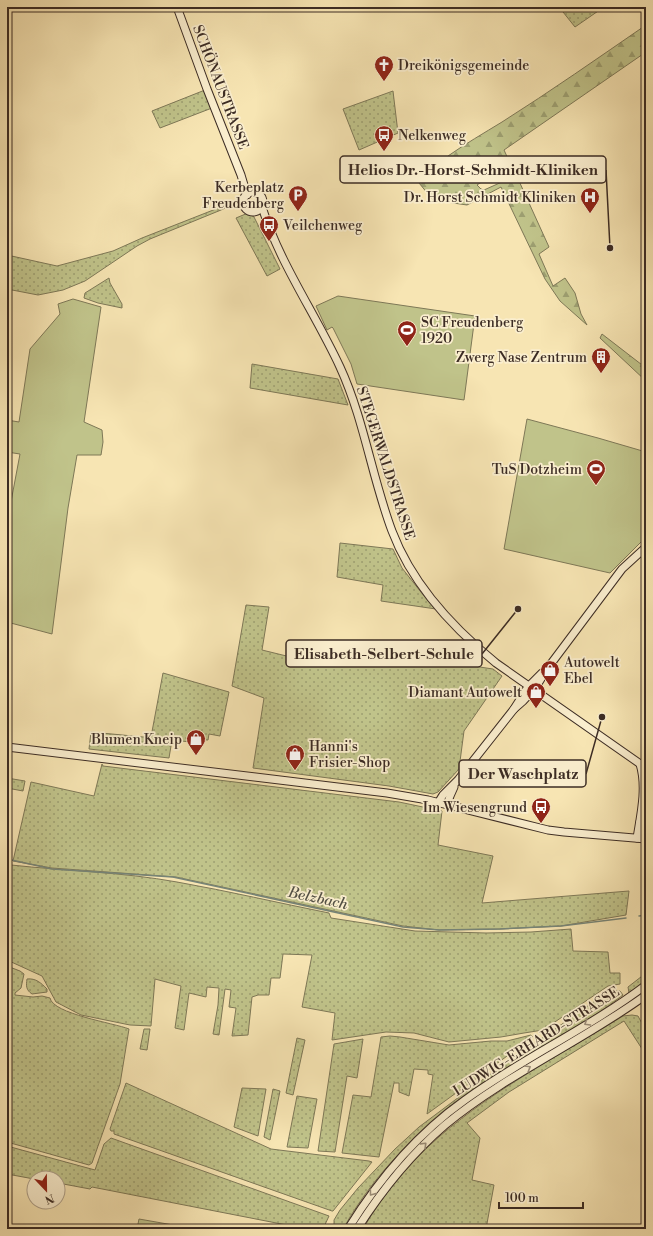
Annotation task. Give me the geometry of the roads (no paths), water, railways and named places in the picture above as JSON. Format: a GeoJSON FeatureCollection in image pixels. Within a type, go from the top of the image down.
{"type":"FeatureCollection","features":[{"type":"Feature","properties":{"kind":"street","name":"SCHÖNAUSTRASSE"},"geometry":{"type":"LineString","coordinates":[[177,7],[207,89],[241,175],[250,193]]}},
{"type":"Feature","properties":{"kind":"street","name":"STEGERWALDSTRASSE"},"geometry":{"type":"LineString","coordinates":[[250,193],[259,193],[262,198],[263,203],[259,209],[250,211],[246,207],[244,201],[250,193]]}},
{"type":"Feature","properties":{"kind":"street","name":"STEGERWALDSTRASSE"},"geometry":{"type":"LineString","coordinates":[[259,209],[346,381],[356,409],[392,532],[410,568],[432,599],[479,649],[531,688],[643,766]]}},
{"type":"Feature","properties":{"kind":"street"},"geometry":{"type":"LineString","coordinates":[[438,803],[514,709],[525,701],[531,688],[539,683],[547,669],[622,570],[645,549]]}},
{"type":"Feature","properties":{"kind":"street"},"geometry":{"type":"LineString","coordinates":[[7,747],[387,793],[447,805],[548,830],[646,839]]}},
{"type":"Feature","properties":{"kind":"street"},"geometry":{"type":"LineString","coordinates":[[637,838],[644,785],[643,766]]}},
{"type":"Feature","properties":{"kind":"street"},"geometry":{"type":"LineString","coordinates":[[447,805],[458,780]]}},
{"type":"Feature","properties":{"kind":"street"},"geometry":{"type":"LineString","coordinates":[[640,821],[646,833]]}},
{"type":"Feature","properties":{"kind":"street","name":"LUDWIG-ERHARD-STRASSE"},"geometry":{"type":"LineString","coordinates":[[357,1229],[397,1173],[419,1149],[446,1125],[498,1087],[624,1010],[646,985]]}},
{"type":"Feature","properties":{"kind":"street","name":"LUDWIG-ERHARD-STRASSE"},"geometry":{"type":"LineString","coordinates":[[348,1229],[369,1197],[391,1168],[440,1119],[463,1101],[493,1081],[621,1003],[646,994]]}},
{"type":"Feature","properties":{"kind":"waterway","name":"Belzbach"},"geometry":{"type":"LineString","coordinates":[[7,859],[52,869],[173,877],[403,927],[439,930],[500,929],[561,926],[626,918]]}},
{"type":"Feature","properties":{"kind":"waterway","name":"Belzbach"},"geometry":{"type":"LineString","coordinates":[[639,916],[646,915]]}},
{"type":"Feature","properties":{"kind":"place","name":"Dreikönigsgemeinde"},"geometry":{"type":"Point","coordinates":[384,82]}},
{"type":"Feature","properties":{"kind":"place","name":"Nelkenweg"},"geometry":{"type":"Point","coordinates":[384,152]}},
{"type":"Feature","properties":{"kind":"place","name":"Kerbeplatz Freudenberg"},"geometry":{"type":"Point","coordinates":[298,212]}},
{"type":"Feature","properties":{"kind":"place","name":"Dr. Horst Schmidt Kliniken"},"geometry":{"type":"Point","coordinates":[590,214]}},
{"type":"Feature","properties":{"kind":"place","name":"Veilchenweg"},"geometry":{"type":"Point","coordinates":[269,242]}},
{"type":"Feature","properties":{"kind":"place","name":"Helios Dr.-Horst-Schmidt-Kliniken"},"geometry":{"type":"Point","coordinates":[610,248]}},
{"type":"Feature","properties":{"kind":"place","name":"SC Freudenberg 1920"},"geometry":{"type":"Point","coordinates":[407,347]}},
{"type":"Feature","properties":{"kind":"place","name":"Zwerg Nase Zentrum"},"geometry":{"type":"Point","coordinates":[601,374]}},
{"type":"Feature","properties":{"kind":"place","name":"TuS Dotzheim"},"geometry":{"type":"Point","coordinates":[596,486]}},
{"type":"Feature","properties":{"kind":"place","name":"Elisabeth-Selbert-Schule"},"geometry":{"type":"Point","coordinates":[518,609]}},
{"type":"Feature","properties":{"kind":"place","name":"Autowelt Ebel"},"geometry":{"type":"Point","coordinates":[550,687]}},
{"type":"Feature","properties":{"kind":"place","name":"Diamant Autowelt"},"geometry":{"type":"Point","coordinates":[536,709]}},
{"type":"Feature","properties":{"kind":"place","name":"Der Waschplatz"},"geometry":{"type":"Point","coordinates":[602,717]}},
{"type":"Feature","properties":{"kind":"place","name":"Blumen Kneip"},"geometry":{"type":"Point","coordinates":[196,756]}},
{"type":"Feature","properties":{"kind":"place","name":"Hanni's Frisier-Shop"},"geometry":{"type":"Point","coordinates":[295,771]}},
{"type":"Feature","properties":{"kind":"place","name":"Im Wiesengrund"},"geometry":{"type":"Point","coordinates":[541,824]}}]}
